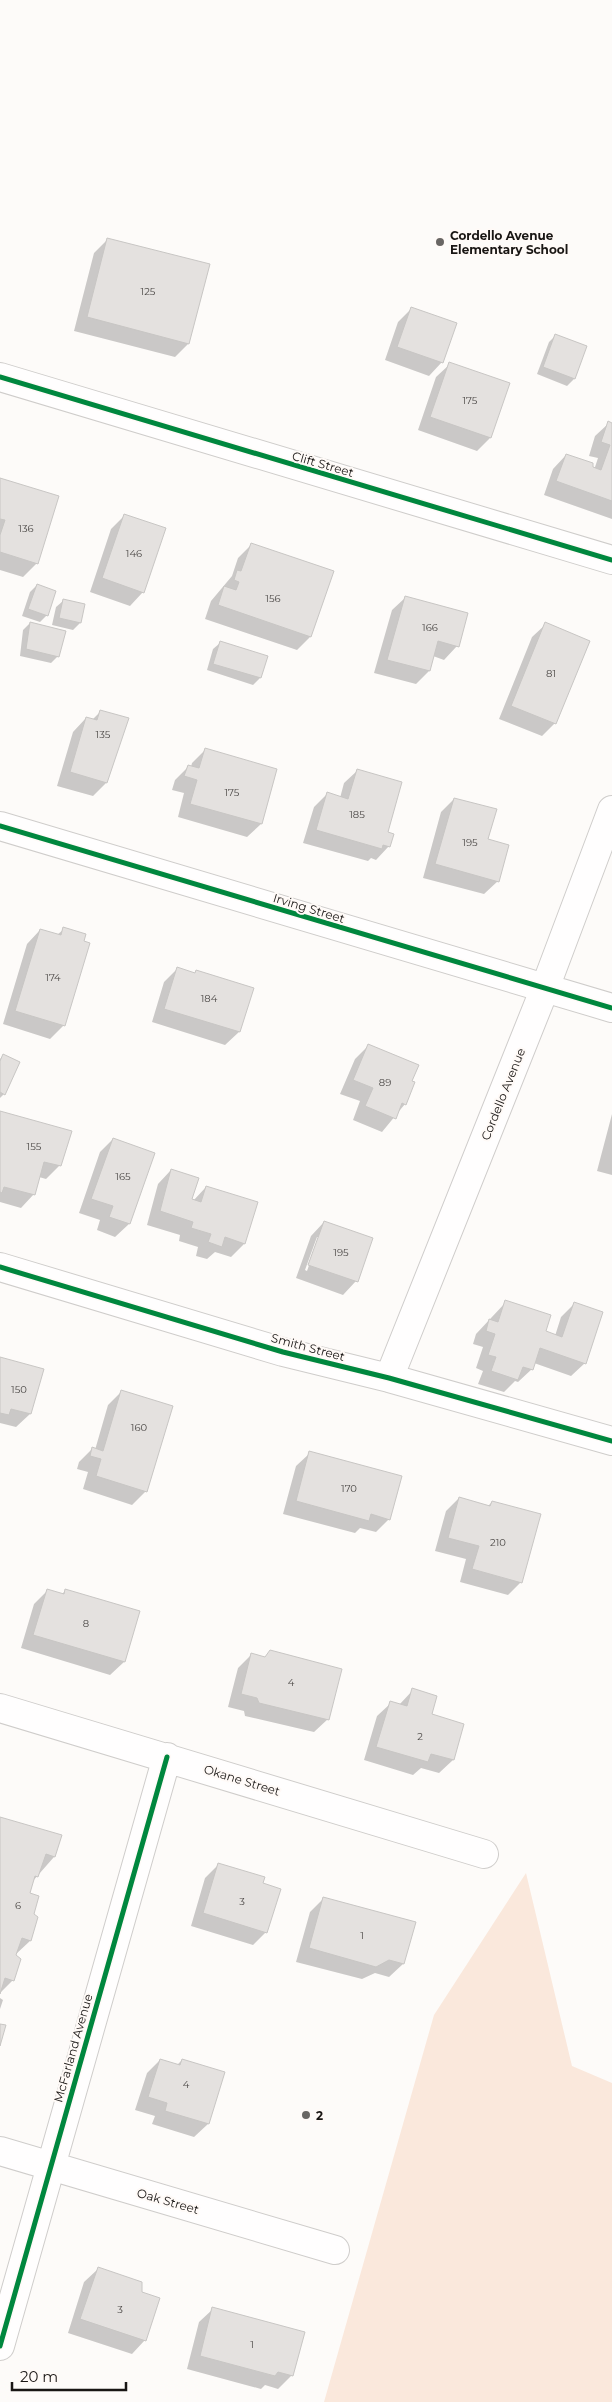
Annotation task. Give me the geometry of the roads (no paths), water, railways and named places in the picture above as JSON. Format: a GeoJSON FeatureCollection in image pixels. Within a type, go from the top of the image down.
{"type":"FeatureCollection","features":[{"type":"Feature","properties":{"kind":"street","name":"Clift Street"},"geometry":{"type":"LineString","coordinates":[[0,378],[612,560]]}},
{"type":"Feature","properties":{"kind":"street","name":"Cordello Avenue"},"geometry":{"type":"LineString","coordinates":[[389,1378],[545,988],[612,810]]}},
{"type":"Feature","properties":{"kind":"street","name":"Irving Street"},"geometry":{"type":"LineString","coordinates":[[0,826],[612,1008]]}},
{"type":"Feature","properties":{"kind":"street","name":"Smith Street"},"geometry":{"type":"LineString","coordinates":[[0,1267],[283,1352],[389,1378],[612,1440]]}},
{"type":"Feature","properties":{"kind":"street","name":"Okane Street"},"geometry":{"type":"LineString","coordinates":[[0,1708],[484,1854]]}},
{"type":"Feature","properties":{"kind":"street","name":"McFarland Avenue"},"geometry":{"type":"LineString","coordinates":[[0,2346],[167,1757]]}},
{"type":"Feature","properties":{"kind":"street","name":"Oak Street"},"geometry":{"type":"LineString","coordinates":[[0,2151],[335,2250]]}},
{"type":"Feature","properties":{"kind":"place","name":"Cordello Avenue Elementary School"},"geometry":{"type":"Point","coordinates":[440,242]}},
{"type":"Feature","properties":{"kind":"place","name":"2"},"geometry":{"type":"Point","coordinates":[306,2115]}}]}
